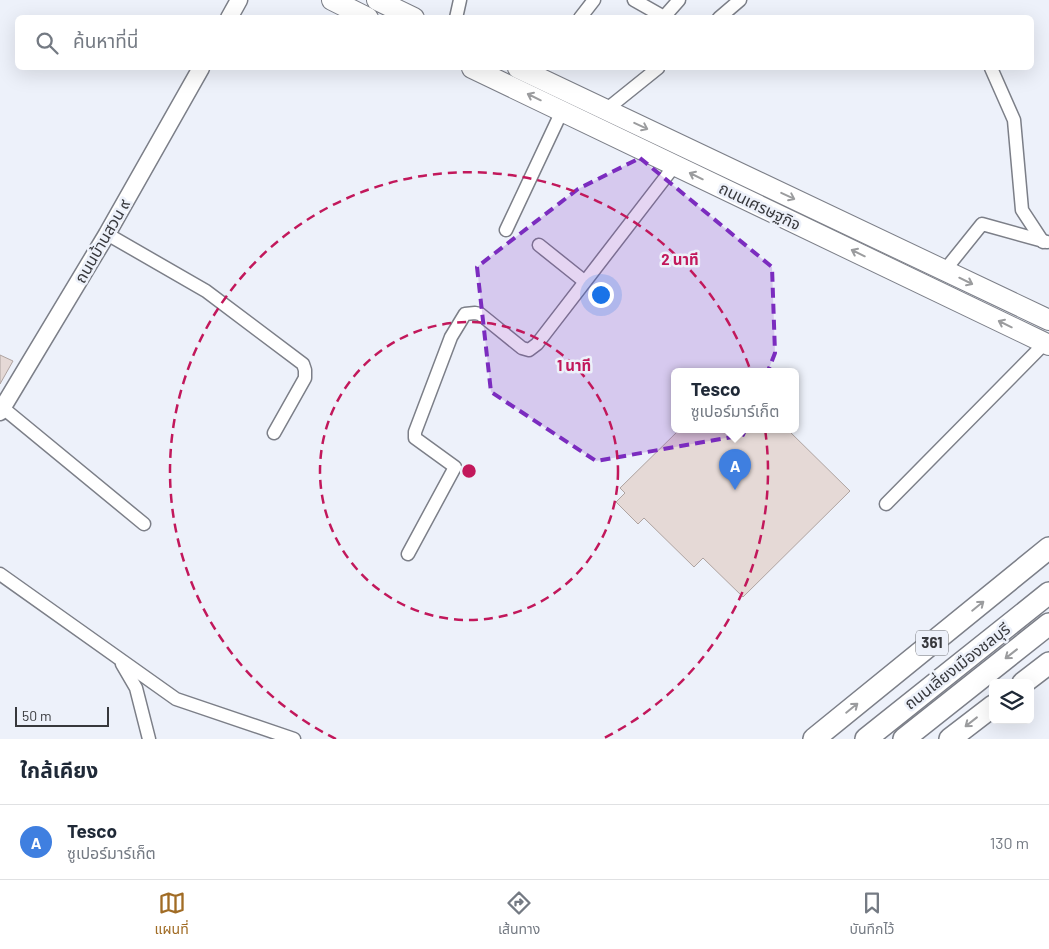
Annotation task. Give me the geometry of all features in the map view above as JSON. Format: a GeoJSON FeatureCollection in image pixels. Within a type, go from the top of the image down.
{"type":"FeatureCollection","features":[{"type":"Feature","properties":{"kind":"highway","name":"ถนนเลี่ยงเมืองชลบุรี"},"geometry":{"type":"LineString","coordinates":[[814,739],[1049,548]]}},
{"type":"Feature","properties":{"kind":"highway","name":"ถนนเลี่ยงเมืองชลบุรี"},"geometry":{"type":"LineString","coordinates":[[866,739],[1049,593]]}},
{"type":"Feature","properties":{"kind":"highway","name":"ถนนเลี่ยงเมืองชลบุรี"},"geometry":{"type":"LineString","coordinates":[[904,739],[1049,624]]}},
{"type":"Feature","properties":{"kind":"highway"},"geometry":{"type":"LineString","coordinates":[[1028,679],[1049,663]]}},
{"type":"Feature","properties":{"kind":"highway"},"geometry":{"type":"LineString","coordinates":[[950,739],[989,709]]}},
{"type":"Feature","properties":{"kind":"main road"},"geometry":{"type":"LineString","coordinates":[[332,0],[362,15]]}},
{"type":"Feature","properties":{"kind":"main road"},"geometry":{"type":"LineString","coordinates":[[377,0],[408,15]]}},
{"type":"Feature","properties":{"kind":"main road","name":"ถนนเศรษฐกิจ"},"geometry":{"type":"LineString","coordinates":[[476,70],[1047,344]]}},
{"type":"Feature","properties":{"kind":"main road","name":"ถนนเศรษฐกิจ"},"geometry":{"type":"LineString","coordinates":[[528,70],[543,73],[607,109],[1049,320]]}},
{"type":"Feature","properties":{"kind":"main road"},"geometry":{"type":"LineString","coordinates":[[808,229],[818,210]]}},
{"type":"Feature","properties":{"kind":"street"},"geometry":{"type":"LineString","coordinates":[[231,15],[239,0]]}},
{"type":"Feature","properties":{"kind":"street"},"geometry":{"type":"LineString","coordinates":[[457,15],[460,0]]}},
{"type":"Feature","properties":{"kind":"street"},"geometry":{"type":"LineString","coordinates":[[582,15],[594,0]]}},
{"type":"Feature","properties":{"kind":"street"},"geometry":{"type":"LineString","coordinates":[[634,0],[660,15]]}},
{"type":"Feature","properties":{"kind":"street"},"geometry":{"type":"LineString","coordinates":[[666,15],[680,0]]}},
{"type":"Feature","properties":{"kind":"street"},"geometry":{"type":"LineString","coordinates":[[722,15],[740,0]]}},
{"type":"Feature","properties":{"kind":"street","name":"ถนนบ้านสวน ๙"},"geometry":{"type":"LineString","coordinates":[[1,410],[107,234],[200,70]]}},
{"type":"Feature","properties":{"kind":"street"},"geometry":{"type":"LineString","coordinates":[[607,109],[656,70]]}},
{"type":"Feature","properties":{"kind":"street"},"geometry":{"type":"LineString","coordinates":[[992,70],[1014,120],[1022,210],[1046,242]]}},
{"type":"Feature","properties":{"kind":"street"},"geometry":{"type":"LineString","coordinates":[[506,230],[562,111]]}},
{"type":"Feature","properties":{"kind":"street"},"geometry":{"type":"LineString","coordinates":[[408,554],[455,467],[415,438],[451,337],[465,314],[480,314],[522,348],[529,350],[537,344],[675,165]]}},
{"type":"Feature","properties":{"kind":"street"},"geometry":{"type":"LineString","coordinates":[[945,270],[982,224],[1046,242]]}},
{"type":"Feature","properties":{"kind":"street"},"geometry":{"type":"LineString","coordinates":[[107,234],[206,290],[303,364],[305,378],[274,433]]}},
{"type":"Feature","properties":{"kind":"street"},"geometry":{"type":"LineString","coordinates":[[539,245],[584,281]]}},
{"type":"Feature","properties":{"kind":"street"},"geometry":{"type":"LineString","coordinates":[[886,504],[1047,344]]}},
{"type":"Feature","properties":{"kind":"street"},"geometry":{"type":"LineString","coordinates":[[1,410],[144,524]]}},
{"type":"Feature","properties":{"kind":"street"},"geometry":{"type":"LineString","coordinates":[[0,574],[176,699],[294,739]]}},
{"type":"Feature","properties":{"kind":"street"},"geometry":{"type":"LineString","coordinates":[[120,660],[136,688],[149,739]]}},
{"type":"Feature","properties":{"kind":"highlighted area"},"geometry":{"type":"Polygon","coordinates":[[[640,158],[772,267],[775,353],[743,435],[596,461],[491,392],[477,267],[578,189],[640,158]]]}},
{"type":"Feature","properties":{"kind":"building"},"geometry":{"type":"Polygon","coordinates":[[[0,355],[13,361],[0,384],[0,355]]]}},
{"type":"Feature","properties":{"kind":"building"},"geometry":{"type":"Polygon","coordinates":[[[676,433],[791,433],[850,491],[743,597],[703,558],[694,567],[644,518],[638,524],[616,502],[625,493],[620,488],[676,433]]]}},
{"type":"Feature","properties":{"kind":"place","name":"Tesco"},"geometry":{"type":"Point","coordinates":[735,490]}}]}
